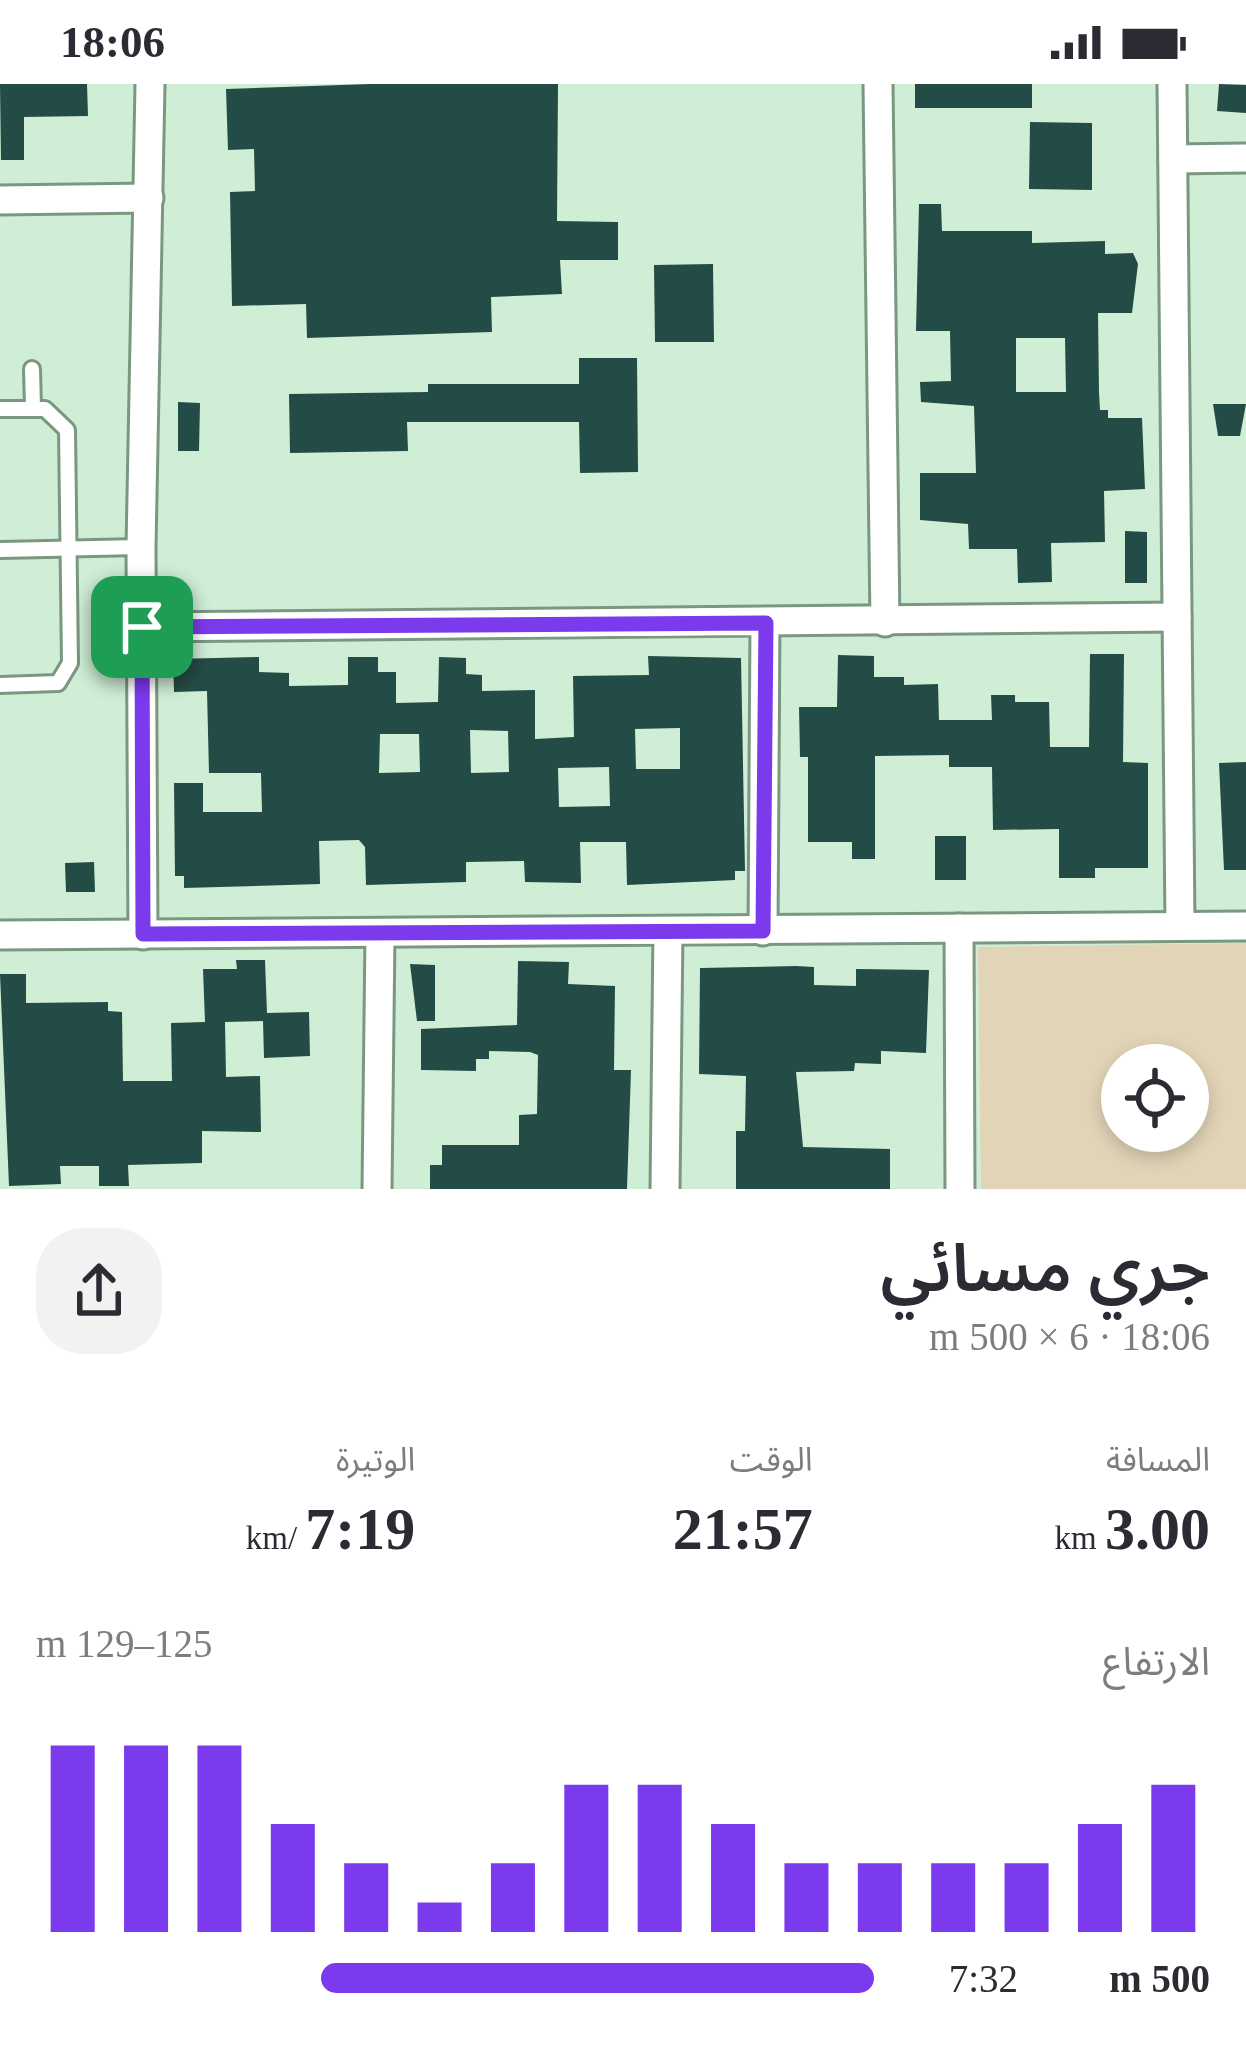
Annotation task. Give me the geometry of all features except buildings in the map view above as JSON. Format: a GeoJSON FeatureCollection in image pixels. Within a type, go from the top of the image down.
{"type":"FeatureCollection","features":[{"type":"Feature","properties":{"kind":"street"},"geometry":{"type":"LineString","coordinates":[[143,934],[141,547],[150,84]]}},
{"type":"Feature","properties":{"kind":"street"},"geometry":{"type":"LineString","coordinates":[[878,84],[885,622]]}},
{"type":"Feature","properties":{"kind":"street"},"geometry":{"type":"LineString","coordinates":[[1172,84],[1180,926]]}},
{"type":"Feature","properties":{"kind":"street"},"geometry":{"type":"LineString","coordinates":[[1172,159],[1246,158]]}},
{"type":"Feature","properties":{"kind":"street"},"geometry":{"type":"LineString","coordinates":[[0,200],[149,198]]}},
{"type":"Feature","properties":{"kind":"street"},"geometry":{"type":"LineString","coordinates":[[142,627],[1177,616]]}},
{"type":"Feature","properties":{"kind":"street"},"geometry":{"type":"LineString","coordinates":[[763,931],[766,623]]}},
{"type":"Feature","properties":{"kind":"street"},"geometry":{"type":"LineString","coordinates":[[0,935],[1246,926]]}},
{"type":"Feature","properties":{"kind":"street"},"geometry":{"type":"LineString","coordinates":[[958,928],[960,1189]]}},
{"type":"Feature","properties":{"kind":"street"},"geometry":{"type":"LineString","coordinates":[[665,1189],[668,931]]}},
{"type":"Feature","properties":{"kind":"street"},"geometry":{"type":"LineString","coordinates":[[377,1189],[380,934]]}},
{"type":"Feature","properties":{"kind":"lane"},"geometry":{"type":"LineString","coordinates":[[32,369],[33,408]]}},
{"type":"Feature","properties":{"kind":"lane"},"geometry":{"type":"LineString","coordinates":[[0,409],[54,413],[67,430],[70,550],[69,671],[50,685],[0,685]]}},
{"type":"Feature","properties":{"kind":"lane"},"geometry":{"type":"LineString","coordinates":[[0,550],[141,547]]}},
{"type":"Feature","properties":{"kind":"shaded area"},"geometry":{"type":"Polygon","coordinates":[[[1246,943],[1246,1189],[981,1189],[978,947],[1246,943]]]}},
{"type":"Feature","properties":{"kind":"route"},"geometry":{"type":"LineString","coordinates":[[766,623],[763,931],[143,934],[142,627],[766,623]]}}]}
